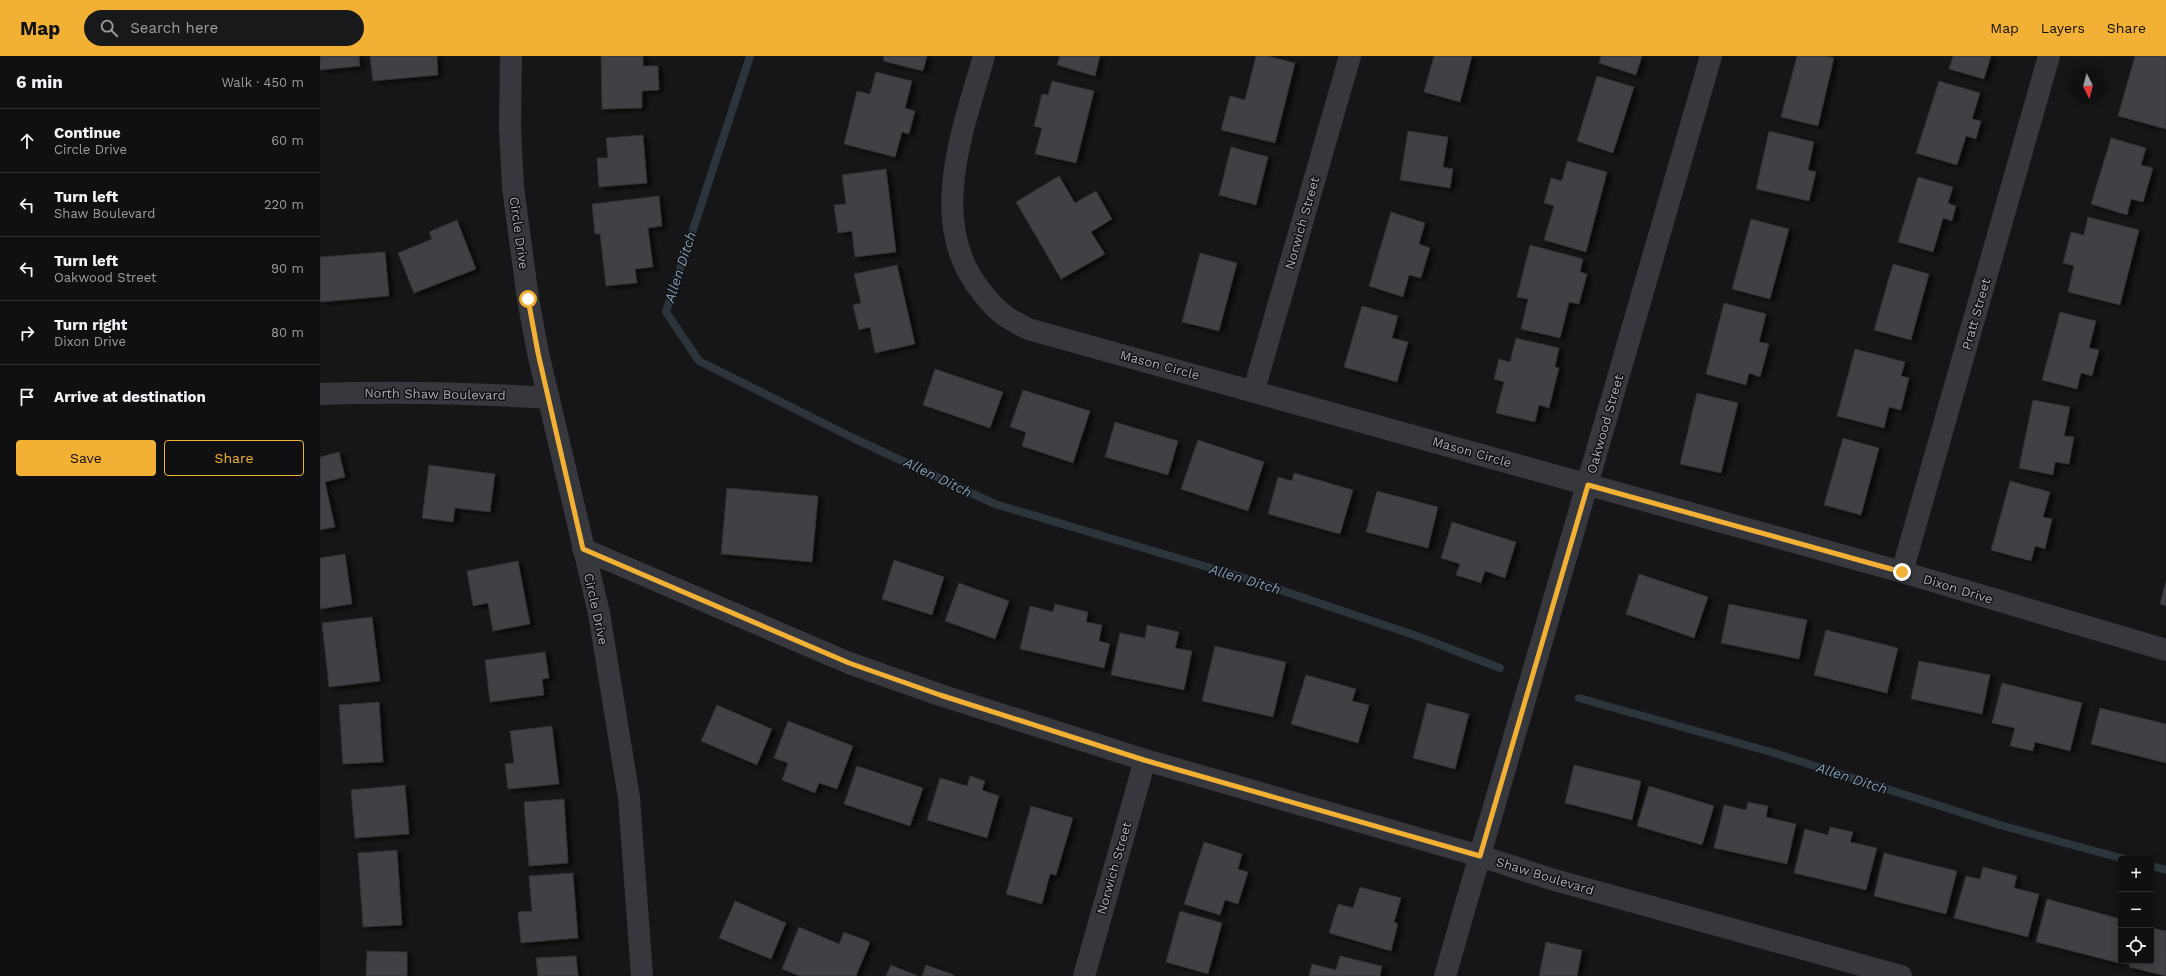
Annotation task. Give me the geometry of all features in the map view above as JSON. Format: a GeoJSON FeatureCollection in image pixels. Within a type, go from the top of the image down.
{"type":"FeatureCollection","features":[{"type":"Feature","properties":{"kind":"street","name":"Circle Drive"},"geometry":{"type":"LineString","coordinates":[[511,56],[510,129],[513,187],[528,299],[583,549],[599,613],[629,798],[642,976]]}},
{"type":"Feature","properties":{"kind":"street","name":"Mason Circle"},"geometry":{"type":"LineString","coordinates":[[984,56],[961,136],[955,167],[952,211],[954,233],[972,279],[1004,315],[1028,329],[1254,390],[1588,485]]}},
{"type":"Feature","properties":{"kind":"street","name":"Norwich Street"},"geometry":{"type":"LineString","coordinates":[[1254,390],[1350,56]]}},
{"type":"Feature","properties":{"kind":"street","name":"Oakwood Street"},"geometry":{"type":"LineString","coordinates":[[1445,976],[1711,56]]}},
{"type":"Feature","properties":{"kind":"street","name":"Pratt Street"},"geometry":{"type":"LineString","coordinates":[[1902,572],[2049,56]]}},
{"type":"Feature","properties":{"kind":"street","name":"North Shaw Boulevard"},"geometry":{"type":"LineString","coordinates":[[320,394],[383,391],[455,392],[549,398]]}},
{"type":"Feature","properties":{"kind":"street","name":"Dixon Drive"},"geometry":{"type":"LineString","coordinates":[[1588,485],[1902,572],[2166,650]]}},
{"type":"Feature","properties":{"kind":"street","name":"Shaw Boulevard"},"geometry":{"type":"LineString","coordinates":[[583,549],[849,663],[940,695],[1144,760],[1480,856],[1551,879],[1849,969],[1901,976]]}},
{"type":"Feature","properties":{"kind":"street","name":"Norwich Street"},"geometry":{"type":"LineString","coordinates":[[1084,976],[1144,760]]}},
{"type":"Feature","properties":{"kind":"building"},"geometry":{"type":"Polygon","coordinates":[[[320,56],[359,56],[360,66],[320,70],[320,56]]]}},
{"type":"Feature","properties":{"kind":"building"},"geometry":{"type":"Polygon","coordinates":[[[370,56],[437,56],[438,75],[373,81],[370,56]]]}},
{"type":"Feature","properties":{"kind":"building"},"geometry":{"type":"Polygon","coordinates":[[[601,56],[643,56],[643,66],[658,66],[659,90],[642,91],[642,108],[602,109],[601,56]]]}},
{"type":"Feature","properties":{"kind":"building"},"geometry":{"type":"Polygon","coordinates":[[[884,56],[927,56],[923,71],[883,61],[884,56]]]}},
{"type":"Feature","properties":{"kind":"building"},"geometry":{"type":"Polygon","coordinates":[[[1060,56],[1100,56],[1095,76],[1057,65],[1060,56]]]}},
{"type":"Feature","properties":{"kind":"building"},"geometry":{"type":"Polygon","coordinates":[[[1256,56],[1267,56],[1295,63],[1275,143],[1221,130],[1230,96],[1245,100],[1256,56]]]}},
{"type":"Feature","properties":{"kind":"building"},"geometry":{"type":"Polygon","coordinates":[[[1434,56],[1472,56],[1460,102],[1424,92],[1434,56]]]}},
{"type":"Feature","properties":{"kind":"building"},"geometry":{"type":"Polygon","coordinates":[[[1601,56],[1642,56],[1636,75],[1599,63],[1601,56]]]}},
{"type":"Feature","properties":{"kind":"building"},"geometry":{"type":"Polygon","coordinates":[[[1797,56],[1826,56],[1834,58],[1818,126],[1781,117],[1797,56]]]}},
{"type":"Feature","properties":{"kind":"building"},"geometry":{"type":"Polygon","coordinates":[[[1953,56],[1991,56],[1984,79],[1949,69],[1953,56]]]}},
{"type":"Feature","properties":{"kind":"building"},"geometry":{"type":"Polygon","coordinates":[[[2135,56],[2166,56],[2166,129],[2118,116],[2135,56]]]}},
{"type":"Feature","properties":{"kind":"building"},"geometry":{"type":"Polygon","coordinates":[[[876,72],[912,81],[905,108],[915,111],[909,134],[902,132],[895,157],[844,144],[857,91],[870,94],[876,72]]]}},
{"type":"Feature","properties":{"kind":"building"},"geometry":{"type":"Polygon","coordinates":[[[1597,76],[1634,87],[1613,153],[1577,141],[1597,76]]]}},
{"type":"Feature","properties":{"kind":"building"},"geometry":{"type":"Polygon","coordinates":[[[1052,81],[1094,91],[1076,163],[1035,154],[1042,128],[1034,126],[1042,94],[1048,95],[1052,81]]]}},
{"type":"Feature","properties":{"kind":"building"},"geometry":{"type":"Polygon","coordinates":[[[1939,81],[1980,93],[1972,119],[1981,121],[1976,139],[1966,136],[1957,165],[1916,153],[1939,81]]]}},
{"type":"Feature","properties":{"kind":"building"},"geometry":{"type":"Polygon","coordinates":[[[1408,131],[1448,137],[1443,167],[1453,169],[1450,188],[1400,180],[1408,131]]]}},
{"type":"Feature","properties":{"kind":"building"},"geometry":{"type":"Polygon","coordinates":[[[1769,131],[1814,142],[1808,170],[1816,172],[1809,201],[1756,189],[1769,131]]]}},
{"type":"Feature","properties":{"kind":"building"},"geometry":{"type":"Polygon","coordinates":[[[643,135],[647,183],[599,187],[597,158],[608,158],[606,138],[643,135]]]}},
{"type":"Feature","properties":{"kind":"building"},"geometry":{"type":"Polygon","coordinates":[[[2111,138],[2146,148],[2141,165],[2153,168],[2143,202],[2131,199],[2127,215],[2091,204],[2111,138]]]}},
{"type":"Feature","properties":{"kind":"building"},"geometry":{"type":"Polygon","coordinates":[[[1231,147],[1268,157],[1256,205],[1219,195],[1231,147]]]}},
{"type":"Feature","properties":{"kind":"building"},"geometry":{"type":"Polygon","coordinates":[[[1567,161],[1607,172],[1586,252],[1544,240],[1554,206],[1544,203],[1551,178],[1562,181],[1567,161]]]}},
{"type":"Feature","properties":{"kind":"building"},"geometry":{"type":"Polygon","coordinates":[[[886,169],[896,252],[855,257],[852,231],[838,233],[834,205],[846,204],[842,175],[886,169]]]}},
{"type":"Feature","properties":{"kind":"building"},"geometry":{"type":"Polygon","coordinates":[[[1059,176],[1075,203],[1096,191],[1112,219],[1091,232],[1105,254],[1061,279],[1016,202],[1059,176]]]}},
{"type":"Feature","properties":{"kind":"building"},"geometry":{"type":"Polygon","coordinates":[[[1918,177],[1953,187],[1948,203],[1956,206],[1952,221],[1943,218],[1933,252],[1898,242],[1918,177]]]}},
{"type":"Feature","properties":{"kind":"building"},"geometry":{"type":"Polygon","coordinates":[[[659,196],[662,226],[648,228],[653,267],[635,269],[637,283],[606,286],[600,234],[595,234],[592,204],[659,196]]]}},
{"type":"Feature","properties":{"kind":"building"},"geometry":{"type":"Polygon","coordinates":[[[1391,212],[1425,223],[1419,244],[1430,248],[1421,278],[1409,275],[1403,297],[1369,286],[1391,212]]]}},
{"type":"Feature","properties":{"kind":"building"},"geometry":{"type":"Polygon","coordinates":[[[2088,217],[2139,230],[2120,305],[2068,292],[2074,266],[2063,263],[2071,232],[2084,235],[2088,217]]]}},
{"type":"Feature","properties":{"kind":"building"},"geometry":{"type":"Polygon","coordinates":[[[1751,219],[1789,229],[1770,299],[1732,289],[1751,219]]]}},
{"type":"Feature","properties":{"kind":"building"},"geometry":{"type":"Polygon","coordinates":[[[457,220],[476,269],[414,293],[398,253],[432,239],[429,232],[457,220]]]}},
{"type":"Feature","properties":{"kind":"building"},"geometry":{"type":"Polygon","coordinates":[[[1530,245],[1583,259],[1580,272],[1587,274],[1579,304],[1569,302],[1560,338],[1521,329],[1528,299],[1517,297],[1530,245]]]}},
{"type":"Feature","properties":{"kind":"building"},"geometry":{"type":"Polygon","coordinates":[[[385,252],[389,296],[320,302],[320,257],[385,252]]]}},
{"type":"Feature","properties":{"kind":"building"},"geometry":{"type":"Polygon","coordinates":[[[1200,253],[1237,263],[1219,331],[1182,322],[1200,253]]]}},
{"type":"Feature","properties":{"kind":"building"},"geometry":{"type":"Polygon","coordinates":[[[1893,264],[1929,274],[1911,340],[1874,330],[1893,264]]]}},
{"type":"Feature","properties":{"kind":"building"},"geometry":{"type":"Polygon","coordinates":[[[897,265],[915,344],[875,353],[870,327],[859,330],[853,305],[861,303],[854,274],[897,265]]]}},
{"type":"Feature","properties":{"kind":"building"},"geometry":{"type":"Polygon","coordinates":[[[1724,303],[1766,314],[1759,342],[1769,344],[1760,377],[1749,373],[1746,385],[1706,374],[1724,303]]]}},
{"type":"Feature","properties":{"kind":"building"},"geometry":{"type":"Polygon","coordinates":[[[1362,306],[1398,316],[1392,338],[1408,342],[1397,382],[1344,367],[1362,306]]]}},
{"type":"Feature","properties":{"kind":"building"},"geometry":{"type":"Polygon","coordinates":[[[2060,312],[2096,321],[2089,348],[2099,350],[2092,376],[2081,373],[2077,389],[2042,380],[2060,312]]]}},
{"type":"Feature","properties":{"kind":"building"},"geometry":{"type":"Polygon","coordinates":[[[1516,338],[1559,348],[1555,367],[1559,368],[1549,408],[1539,405],[1535,422],[1496,413],[1504,382],[1494,379],[1499,359],[1510,362],[1516,338]]]}},
{"type":"Feature","properties":{"kind":"building"},"geometry":{"type":"Polygon","coordinates":[[[1855,349],[1905,362],[1901,376],[1909,378],[1901,410],[1889,407],[1884,428],[1837,416],[1855,349]]]}},
{"type":"Feature","properties":{"kind":"building"},"geometry":{"type":"Polygon","coordinates":[[[935,369],[1003,392],[990,428],[923,405],[935,369]]]}},
{"type":"Feature","properties":{"kind":"building"},"geometry":{"type":"Polygon","coordinates":[[[1023,390],[1090,411],[1073,463],[1022,446],[1026,432],[1010,427],[1023,390]]]}},
{"type":"Feature","properties":{"kind":"building"},"geometry":{"type":"Polygon","coordinates":[[[1697,393],[1738,403],[1721,473],[1680,464],[1697,393]]]}},
{"type":"Feature","properties":{"kind":"building"},"geometry":{"type":"Polygon","coordinates":[[[2033,400],[2070,407],[2064,436],[2074,437],[2069,464],[2055,462],[2053,475],[2019,468],[2033,400]]]}},
{"type":"Feature","properties":{"kind":"building"},"geometry":{"type":"Polygon","coordinates":[[[1115,422],[1178,441],[1168,475],[1105,457],[1115,422]]]}},
{"type":"Feature","properties":{"kind":"building"},"geometry":{"type":"Polygon","coordinates":[[[1843,438],[1879,448],[1861,515],[1824,505],[1843,438]]]}},
{"type":"Feature","properties":{"kind":"building"},"geometry":{"type":"Polygon","coordinates":[[[1198,440],[1264,462],[1248,511],[1181,489],[1198,440]]]}},
{"type":"Feature","properties":{"kind":"building"},"geometry":{"type":"Polygon","coordinates":[[[339,452],[345,477],[325,482],[335,527],[320,530],[320,457],[339,452]]]}},
{"type":"Feature","properties":{"kind":"building"},"geometry":{"type":"Polygon","coordinates":[[[429,465],[495,474],[490,512],[455,508],[453,522],[422,518],[429,465]]]}},
{"type":"Feature","properties":{"kind":"building"},"geometry":{"type":"Polygon","coordinates":[[[1294,473],[1353,490],[1340,534],[1268,514],[1278,477],[1292,481],[1294,473]]]}},
{"type":"Feature","properties":{"kind":"building"},"geometry":{"type":"Polygon","coordinates":[[[2010,481],[2050,492],[2043,517],[2052,519],[2045,549],[2035,546],[2031,561],[1991,550],[2010,481]]]}},
{"type":"Feature","properties":{"kind":"building"},"geometry":{"type":"Polygon","coordinates":[[[727,488],[818,496],[812,562],[721,554],[727,488]]]}},
{"type":"Feature","properties":{"kind":"building"},"geometry":{"type":"Polygon","coordinates":[[[1377,491],[1438,507],[1428,548],[1366,532],[1377,491]]]}},
{"type":"Feature","properties":{"kind":"building"},"geometry":{"type":"Polygon","coordinates":[[[1452,522],[1516,542],[1505,578],[1485,571],[1481,583],[1456,575],[1460,564],[1441,558],[1452,522]]]}},
{"type":"Feature","properties":{"kind":"building"},"geometry":{"type":"Polygon","coordinates":[[[345,554],[352,604],[320,609],[320,558],[345,554]]]}},
{"type":"Feature","properties":{"kind":"building"},"geometry":{"type":"Polygon","coordinates":[[[894,560],[944,577],[932,615],[882,599],[894,560]]]}},
{"type":"Feature","properties":{"kind":"building"},"geometry":{"type":"Polygon","coordinates":[[[518,561],[530,624],[493,631],[488,603],[473,606],[467,571],[518,561]]]}},
{"type":"Feature","properties":{"kind":"building"},"geometry":{"type":"Polygon","coordinates":[[[1639,574],[1708,597],[1694,638],[1626,614],[1639,574]]]}},
{"type":"Feature","properties":{"kind":"building"},"geometry":{"type":"Polygon","coordinates":[[[2166,581],[2166,606],[2160,604],[2166,581]]]}},
{"type":"Feature","properties":{"kind":"building"},"geometry":{"type":"Polygon","coordinates":[[[959,583],[1009,601],[995,639],[945,621],[959,583]]]}},
{"type":"Feature","properties":{"kind":"building"},"geometry":{"type":"Polygon","coordinates":[[[1055,604],[1088,612],[1086,622],[1102,625],[1099,641],[1110,644],[1104,668],[1020,649],[1030,606],[1053,612],[1055,604]]]}},
{"type":"Feature","properties":{"kind":"building"},"geometry":{"type":"Polygon","coordinates":[[[1729,604],[1807,620],[1799,659],[1721,643],[1729,604]]]}},
{"type":"Feature","properties":{"kind":"building"},"geometry":{"type":"Polygon","coordinates":[[[372,617],[380,681],[329,687],[322,623],[372,617]]]}},
{"type":"Feature","properties":{"kind":"building"},"geometry":{"type":"Polygon","coordinates":[[[1147,625],[1179,632],[1175,648],[1192,651],[1184,690],[1111,675],[1120,633],[1145,638],[1147,625]]]}},
{"type":"Feature","properties":{"kind":"building"},"geometry":{"type":"Polygon","coordinates":[[[1826,630],[1898,648],[1887,693],[1814,675],[1826,630]]]}},
{"type":"Feature","properties":{"kind":"building"},"geometry":{"type":"Polygon","coordinates":[[[1215,646],[1286,662],[1273,717],[1202,701],[1215,646]]]}},
{"type":"Feature","properties":{"kind":"building"},"geometry":{"type":"Polygon","coordinates":[[[545,652],[549,678],[542,679],[544,695],[490,702],[485,660],[545,652]]]}},
{"type":"Feature","properties":{"kind":"building"},"geometry":{"type":"Polygon","coordinates":[[[1919,661],[1990,675],[1982,714],[1911,699],[1919,661]]]}},
{"type":"Feature","properties":{"kind":"building"},"geometry":{"type":"Polygon","coordinates":[[[1306,675],[1356,689],[1352,701],[1369,705],[1358,743],[1291,724],[1306,675]]]}},
{"type":"Feature","properties":{"kind":"building"},"geometry":{"type":"Polygon","coordinates":[[[2002,683],[2082,703],[2070,751],[2035,742],[2033,751],[2010,746],[2015,728],[1992,723],[2002,683]]]}},
{"type":"Feature","properties":{"kind":"building"},"geometry":{"type":"Polygon","coordinates":[[[379,702],[383,762],[343,764],[339,705],[379,702]]]}},
{"type":"Feature","properties":{"kind":"building"},"geometry":{"type":"Polygon","coordinates":[[[1427,703],[1469,714],[1455,769],[1413,758],[1427,703]]]}},
{"type":"Feature","properties":{"kind":"building"},"geometry":{"type":"Polygon","coordinates":[[[717,705],[772,729],[757,765],[701,741],[717,705]]]}},
{"type":"Feature","properties":{"kind":"building"},"geometry":{"type":"Polygon","coordinates":[[[2100,708],[2166,724],[2166,763],[2091,744],[2100,708]]]}},
{"type":"Feature","properties":{"kind":"building"},"geometry":{"type":"Polygon","coordinates":[[[788,721],[853,746],[837,789],[819,783],[815,793],[782,780],[788,763],[774,758],[788,721]]]}},
{"type":"Feature","properties":{"kind":"building"},"geometry":{"type":"Polygon","coordinates":[[[552,726],[559,784],[508,789],[505,764],[514,763],[510,731],[552,726]]]}},
{"type":"Feature","properties":{"kind":"building"},"geometry":{"type":"Polygon","coordinates":[[[1574,765],[1641,781],[1632,820],[1565,803],[1574,765]]]}},
{"type":"Feature","properties":{"kind":"building"},"geometry":{"type":"Polygon","coordinates":[[[857,766],[923,788],[910,826],[844,804],[857,766]]]}},
{"type":"Feature","properties":{"kind":"building"},"geometry":{"type":"Polygon","coordinates":[[[970,776],[985,781],[982,790],[999,796],[987,838],[927,820],[940,778],[967,786],[970,776]]]}},
{"type":"Feature","properties":{"kind":"building"},"geometry":{"type":"Polygon","coordinates":[[[405,785],[409,834],[355,838],[351,790],[405,785]]]}},
{"type":"Feature","properties":{"kind":"building"},"geometry":{"type":"Polygon","coordinates":[[[1649,786],[1714,806],[1702,845],[1637,826],[1649,786]]]}},
{"type":"Feature","properties":{"kind":"building"},"geometry":{"type":"Polygon","coordinates":[[[564,799],[568,863],[529,866],[524,802],[564,799]]]}},
{"type":"Feature","properties":{"kind":"building"},"geometry":{"type":"Polygon","coordinates":[[[1748,802],[1768,806],[1766,817],[1796,824],[1787,864],[1714,848],[1724,805],[1746,810],[1748,802]]]}},
{"type":"Feature","properties":{"kind":"building"},"geometry":{"type":"Polygon","coordinates":[[[1031,806],[1073,818],[1056,875],[1050,874],[1042,904],[1006,894],[1031,806]]]}},
{"type":"Feature","properties":{"kind":"building"},"geometry":{"type":"Polygon","coordinates":[[[1830,827],[1853,832],[1850,842],[1877,848],[1866,890],[1794,873],[1805,829],[1828,835],[1830,827]]]}},
{"type":"Feature","properties":{"kind":"building"},"geometry":{"type":"Polygon","coordinates":[[[1204,842],[1242,854],[1238,869],[1248,872],[1238,904],[1225,900],[1220,915],[1184,904],[1204,842]]]}},
{"type":"Feature","properties":{"kind":"building"},"geometry":{"type":"Polygon","coordinates":[[[397,850],[402,925],[363,927],[358,853],[397,850]]]}},
{"type":"Feature","properties":{"kind":"building"},"geometry":{"type":"Polygon","coordinates":[[[1884,853],[1957,871],[1946,914],[1874,896],[1884,853]]]}},
{"type":"Feature","properties":{"kind":"building"},"geometry":{"type":"Polygon","coordinates":[[[1983,867],[2017,876],[2014,888],[2039,894],[2028,937],[1954,918],[1966,876],[1980,879],[1983,867]]]}},
{"type":"Feature","properties":{"kind":"building"},"geometry":{"type":"Polygon","coordinates":[[[573,873],[578,938],[521,943],[518,912],[532,911],[529,876],[573,873]]]}},
{"type":"Feature","properties":{"kind":"building"},"geometry":{"type":"Polygon","coordinates":[[[1360,887],[1401,898],[1394,922],[1398,924],[1391,951],[1329,933],[1338,904],[1353,908],[1360,887]]]}},
{"type":"Feature","properties":{"kind":"building"},"geometry":{"type":"Polygon","coordinates":[[[2047,899],[2118,918],[2118,963],[2036,942],[2047,899]]]}},
{"type":"Feature","properties":{"kind":"building"},"geometry":{"type":"Polygon","coordinates":[[[735,901],[786,923],[771,959],[719,938],[735,901]]]}},
{"type":"Feature","properties":{"kind":"building"},"geometry":{"type":"Polygon","coordinates":[[[1180,911],[1222,923],[1208,974],[1166,962],[1180,911]]]}},
{"type":"Feature","properties":{"kind":"building"},"geometry":{"type":"Polygon","coordinates":[[[799,927],[839,944],[844,932],[870,942],[856,976],[800,976],[782,969],[799,927]]]}},
{"type":"Feature","properties":{"kind":"building"},"geometry":{"type":"Polygon","coordinates":[[[2154,929],[2166,931],[2166,976],[2129,967],[2130,964],[2154,964],[2154,929]]]}},
{"type":"Feature","properties":{"kind":"building"},"geometry":{"type":"Polygon","coordinates":[[[1546,942],[1582,950],[1577,976],[1539,976],[1546,942]]]}},
{"type":"Feature","properties":{"kind":"building"},"geometry":{"type":"Polygon","coordinates":[[[367,951],[407,952],[407,976],[366,976],[367,951]]]}},
{"type":"Feature","properties":{"kind":"building"},"geometry":{"type":"Polygon","coordinates":[[[576,956],[578,976],[538,976],[536,958],[576,956]]]}},
{"type":"Feature","properties":{"kind":"building"},"geometry":{"type":"Polygon","coordinates":[[[1340,956],[1382,966],[1380,976],[1309,976],[1312,964],[1336,970],[1340,956]]]}},
{"type":"Feature","properties":{"kind":"building"},"geometry":{"type":"Polygon","coordinates":[[[891,965],[918,976],[886,976],[891,965]]]}},
{"type":"Feature","properties":{"kind":"building"},"geometry":{"type":"Polygon","coordinates":[[[926,965],[954,975],[922,976],[926,965]]]}},
{"type":"Feature","properties":{"kind":"waterway","name":"Allen Ditch"},"geometry":{"type":"LineString","coordinates":[[750,56],[666,312],[699,361],[853,438],[995,504],[1248,579],[1420,637],[1500,668]]}},
{"type":"Feature","properties":{"kind":"waterway","name":"Allen Ditch"},"geometry":{"type":"LineString","coordinates":[[1579,698],[1771,752],[2000,825],[2118,857]]}},
{"type":"Feature","properties":{"kind":"waterway","name":"Allen Ditch"},"geometry":{"type":"LineString","coordinates":[[2154,867],[2166,870]]}},
{"type":"Feature","properties":{"kind":"route"},"geometry":{"type":"LineString","coordinates":[[528,299],[538,353],[583,549],[849,663],[940,695],[1144,760],[1480,856],[1588,485],[1902,572]]}}]}
